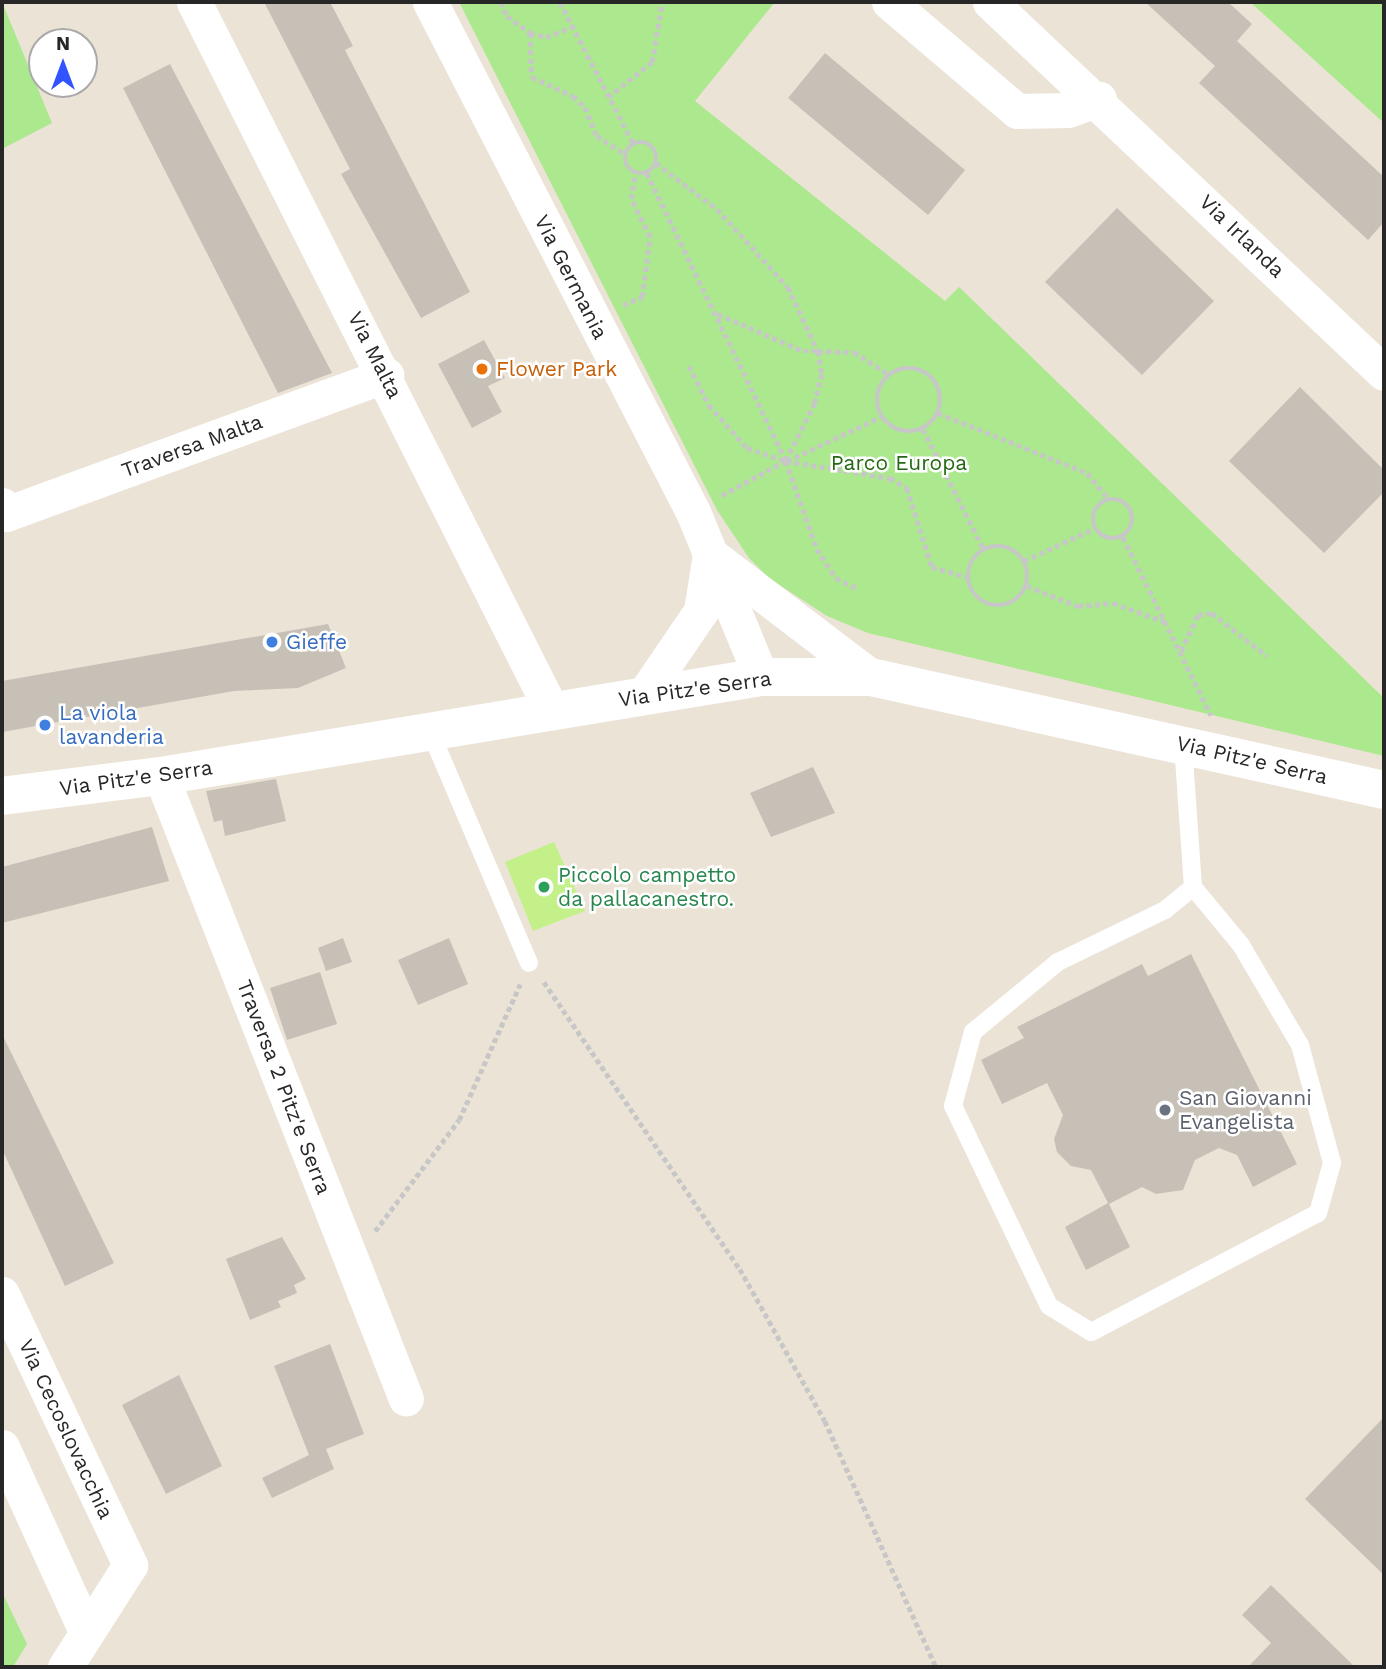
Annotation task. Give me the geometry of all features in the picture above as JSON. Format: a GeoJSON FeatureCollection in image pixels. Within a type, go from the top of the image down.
{"type":"FeatureCollection","features":[{"type":"Feature","properties":{"kind":"street","name":"Via Malta"},"geometry":{"type":"LineString","coordinates":[[194,2],[386,375],[551,711]]}},
{"type":"Feature","properties":{"kind":"street","name":"Via Germania"},"geometry":{"type":"LineString","coordinates":[[430,2],[693,512],[761,677]]}},
{"type":"Feature","properties":{"kind":"street"},"geometry":{"type":"LineString","coordinates":[[889,2],[1017,111],[1068,110],[1099,99]]}},
{"type":"Feature","properties":{"kind":"street","name":"Via Irlanda"},"geometry":{"type":"LineString","coordinates":[[990,2],[1099,99],[1384,373]]}},
{"type":"Feature","properties":{"kind":"street","name":"Traversa Malta"},"geometry":{"type":"LineString","coordinates":[[2,506],[6,514],[386,375]]}},
{"type":"Feature","properties":{"kind":"street"},"geometry":{"type":"LineString","coordinates":[[643,696],[701,611],[710,554],[871,677]]}},
{"type":"Feature","properties":{"kind":"street","name":"Via Pitz'e Serra"},"geometry":{"type":"LineString","coordinates":[[2,796],[161,776],[761,677],[871,677],[1384,790]]}},
{"type":"Feature","properties":{"kind":"street","name":"Traversa 2 Pitz'e Serra"},"geometry":{"type":"LineString","coordinates":[[161,776],[406,1399]]}},
{"type":"Feature","properties":{"kind":"street","name":"Via Cecoslovacchia"},"geometry":{"type":"LineString","coordinates":[[2,1294],[130,1565],[86,1631]]}},
{"type":"Feature","properties":{"kind":"street"},"geometry":{"type":"LineString","coordinates":[[2,1447],[86,1631],[65,1667]]}},
{"type":"Feature","properties":{"kind":"lane"},"geometry":{"type":"LineString","coordinates":[[430,731],[529,963]]}},
{"type":"Feature","properties":{"kind":"lane"},"geometry":{"type":"LineString","coordinates":[[1188,745],[1194,887],[1241,945],[1300,1045],[1332,1163],[1318,1213],[1091,1332],[1049,1306],[953,1106],[974,1032],[1058,962],[1166,910],[1194,887]]}},
{"type":"Feature","properties":{"kind":"path"},"geometry":{"type":"LineString","coordinates":[[501,2],[507,16],[530,33],[546,37],[572,27]]}},
{"type":"Feature","properties":{"kind":"path"},"geometry":{"type":"LineString","coordinates":[[560,2],[634,143]]}},
{"type":"Feature","properties":{"kind":"path"},"geometry":{"type":"LineString","coordinates":[[608,97],[652,62],[662,2]]}},
{"type":"Feature","properties":{"kind":"path"},"geometry":{"type":"LineString","coordinates":[[530,33],[532,77],[573,96],[585,107],[597,136],[625,154],[635,173],[631,199],[650,237],[642,297],[618,307]]}},
{"type":"Feature","properties":{"kind":"path"},"geometry":{"type":"LineString","coordinates":[[634,143],[649,144],[656,163],[718,209],[788,287],[818,351],[822,374],[816,403],[786,461]]}},
{"type":"Feature","properties":{"kind":"path"},"geometry":{"type":"LineString","coordinates":[[625,154],[634,143]]}},
{"type":"Feature","properties":{"kind":"path"},"geometry":{"type":"LineString","coordinates":[[648,173],[656,163]]}},
{"type":"Feature","properties":{"kind":"path"},"geometry":{"type":"LineString","coordinates":[[635,173],[648,173]]}},
{"type":"Feature","properties":{"kind":"path"},"geometry":{"type":"LineString","coordinates":[[648,173],[718,314],[786,461],[817,549],[836,578],[859,589]]}},
{"type":"Feature","properties":{"kind":"path"},"geometry":{"type":"LineString","coordinates":[[718,314],[803,351],[854,352],[890,375]]}},
{"type":"Feature","properties":{"kind":"path"},"geometry":{"type":"LineString","coordinates":[[689,366],[709,405],[747,448],[786,461],[890,478],[907,488],[932,567],[968,577]]}},
{"type":"Feature","properties":{"kind":"path"},"geometry":{"type":"LineString","coordinates":[[913,369],[932,378],[941,397],[938,413],[923,429],[897,430],[881,417],[877,398],[890,375],[913,369]]}},
{"type":"Feature","properties":{"kind":"path"},"geometry":{"type":"LineString","coordinates":[[938,413],[1087,473],[1109,499],[1125,502],[1133,514],[1132,527],[1123,537],[1110,539],[1095,528]]}},
{"type":"Feature","properties":{"kind":"path"},"geometry":{"type":"LineString","coordinates":[[693,512],[786,461],[881,417]]}},
{"type":"Feature","properties":{"kind":"path"},"geometry":{"type":"LineString","coordinates":[[923,429],[984,550]]}},
{"type":"Feature","properties":{"kind":"path"},"geometry":{"type":"LineString","coordinates":[[1095,528],[1095,509],[1109,499]]}},
{"type":"Feature","properties":{"kind":"path"},"geometry":{"type":"LineString","coordinates":[[1024,561],[1095,528]]}},
{"type":"Feature","properties":{"kind":"path"},"geometry":{"type":"LineString","coordinates":[[1123,537],[1213,719],[1213,729],[1196,724],[1188,745]]}},
{"type":"Feature","properties":{"kind":"path"},"geometry":{"type":"LineString","coordinates":[[1004,547],[1024,561],[1027,586],[1014,602],[995,607],[978,598],[968,577],[971,564],[984,550],[1004,547]]}},
{"type":"Feature","properties":{"kind":"path"},"geometry":{"type":"LineString","coordinates":[[1027,586],[1078,606],[1113,603],[1167,622]]}},
{"type":"Feature","properties":{"kind":"path"},"geometry":{"type":"LineString","coordinates":[[1180,652],[1198,615],[1212,613],[1267,656]]}},
{"type":"Feature","properties":{"kind":"path"},"geometry":{"type":"LineString","coordinates":[[347,1247],[384,1226],[459,1120],[529,963],[569,1014],[625,1106],[740,1269],[825,1421],[936,1667]]}},
{"type":"Feature","properties":{"kind":"green space"},"geometry":{"type":"Polygon","coordinates":[[[2,2],[28,65],[28,98],[42,98],[52,123],[2,149],[2,2]]]}},
{"type":"Feature","properties":{"kind":"green space","name":"Parco Europa"},"geometry":{"type":"Polygon","coordinates":[[[459,2],[775,2],[695,101],[945,301],[959,287],[1384,698],[1384,756],[868,633],[827,616],[769,578],[749,558],[717,510],[459,2]]]}},
{"type":"Feature","properties":{"kind":"green space"},"geometry":{"type":"Polygon","coordinates":[[[1250,2],[1384,2],[1384,123],[1250,2]]]}},
{"type":"Feature","properties":{"kind":"green space","name":"Piccolo campetto da pallacanestro."},"geometry":{"type":"Polygon","coordinates":[[[554,842],[585,911],[533,931],[505,862],[554,842]]]}},
{"type":"Feature","properties":{"kind":"green space"},"geometry":{"type":"Polygon","coordinates":[[[2,1592],[27,1644],[13,1667],[2,1667],[2,1592]]]}},
{"type":"Feature","properties":{"kind":"building"},"geometry":{"type":"Polygon","coordinates":[[[264,2],[330,2],[353,46],[345,50],[470,292],[421,318],[341,174],[350,169],[264,2]]]}},
{"type":"Feature","properties":{"kind":"building"},"geometry":{"type":"Polygon","coordinates":[[[1145,2],[1228,2],[1252,24],[1237,41],[1384,177],[1384,222],[1368,240],[1199,83],[1215,66],[1145,2]]]}},
{"type":"Feature","properties":{"kind":"building"},"geometry":{"type":"Polygon","coordinates":[[[825,53],[965,170],[928,215],[788,98],[825,53]]]}},
{"type":"Feature","properties":{"kind":"building"},"geometry":{"type":"Polygon","coordinates":[[[170,64],[332,373],[278,393],[123,88],[170,64]]]}},
{"type":"Feature","properties":{"kind":"building"},"geometry":{"type":"Polygon","coordinates":[[[1117,208],[1214,301],[1142,375],[1045,282],[1117,208]]]}},
{"type":"Feature","properties":{"kind":"building"},"geometry":{"type":"Polygon","coordinates":[[[484,340],[505,378],[488,386],[502,412],[472,428],[438,364],[484,340]]]}},
{"type":"Feature","properties":{"kind":"building"},"geometry":{"type":"Polygon","coordinates":[[[1300,387],[1384,470],[1384,492],[1324,553],[1229,461],[1300,387]]]}},
{"type":"Feature","properties":{"kind":"building"},"geometry":{"type":"Polygon","coordinates":[[[328,624],[346,668],[298,688],[234,691],[2,732],[2,681],[328,624]]]}},
{"type":"Feature","properties":{"kind":"building"},"geometry":{"type":"Polygon","coordinates":[[[813,767],[835,813],[771,837],[750,793],[813,767]]]}},
{"type":"Feature","properties":{"kind":"building"},"geometry":{"type":"Polygon","coordinates":[[[276,779],[286,821],[225,836],[222,820],[214,822],[206,791],[276,779]]]}},
{"type":"Feature","properties":{"kind":"building"},"geometry":{"type":"Polygon","coordinates":[[[152,827],[169,881],[2,923],[2,867],[152,827]]]}},
{"type":"Feature","properties":{"kind":"building"},"geometry":{"type":"Polygon","coordinates":[[[343,938],[352,962],[326,971],[318,948],[343,938]]]}},
{"type":"Feature","properties":{"kind":"building"},"geometry":{"type":"Polygon","coordinates":[[[449,938],[468,984],[418,1005],[398,960],[449,938]]]}},
{"type":"Feature","properties":{"kind":"building","name":"San Giovanni Evangelista"},"geometry":{"type":"Polygon","coordinates":[[[1191,954],[1297,1164],[1253,1187],[1237,1155],[1219,1148],[1195,1160],[1183,1190],[1156,1194],[1142,1187],[1109,1204],[1130,1247],[1086,1270],[1065,1227],[1108,1203],[1091,1170],[1071,1166],[1057,1152],[1054,1139],[1063,1115],[1047,1083],[1002,1104],[981,1060],[1024,1038],[1017,1027],[1142,964],[1148,976],[1191,954]]]}},
{"type":"Feature","properties":{"kind":"building"},"geometry":{"type":"Polygon","coordinates":[[[320,972],[337,1024],[287,1040],[270,988],[320,972]]]}},
{"type":"Feature","properties":{"kind":"building"},"geometry":{"type":"Polygon","coordinates":[[[2,1034],[114,1263],[65,1286],[2,1149],[2,1034]]]}},
{"type":"Feature","properties":{"kind":"building"},"geometry":{"type":"Polygon","coordinates":[[[282,1237],[306,1279],[294,1285],[297,1293],[278,1301],[281,1307],[250,1320],[226,1259],[282,1237]]]}},
{"type":"Feature","properties":{"kind":"building"},"geometry":{"type":"Polygon","coordinates":[[[330,1344],[364,1434],[326,1449],[334,1469],[272,1498],[262,1478],[309,1455],[274,1366],[330,1344]]]}},
{"type":"Feature","properties":{"kind":"building"},"geometry":{"type":"Polygon","coordinates":[[[179,1375],[222,1466],[166,1494],[122,1405],[179,1375]]]}},
{"type":"Feature","properties":{"kind":"building"},"geometry":{"type":"Polygon","coordinates":[[[1384,1417],[1384,1575],[1305,1499],[1384,1417]]]}},
{"type":"Feature","properties":{"kind":"building"},"geometry":{"type":"Polygon","coordinates":[[[1271,1585],[1355,1667],[1248,1667],[1271,1643],[1242,1615],[1271,1585]]]}},
{"type":"Feature","properties":{"kind":"place","name":"Flower Park"},"geometry":{"type":"Point","coordinates":[482,369]}},
{"type":"Feature","properties":{"kind":"place","name":"Gieffe"},"geometry":{"type":"Point","coordinates":[272,642]}},
{"type":"Feature","properties":{"kind":"place","name":"La viola lavanderia"},"geometry":{"type":"Point","coordinates":[45,725]}},
{"type":"Feature","properties":{"kind":"place","name":"Piccolo campetto da pallacanestro."},"geometry":{"type":"Point","coordinates":[544,887]}},
{"type":"Feature","properties":{"kind":"place","name":"San Giovanni Evangelista"},"geometry":{"type":"Point","coordinates":[1165,1110]}}]}
